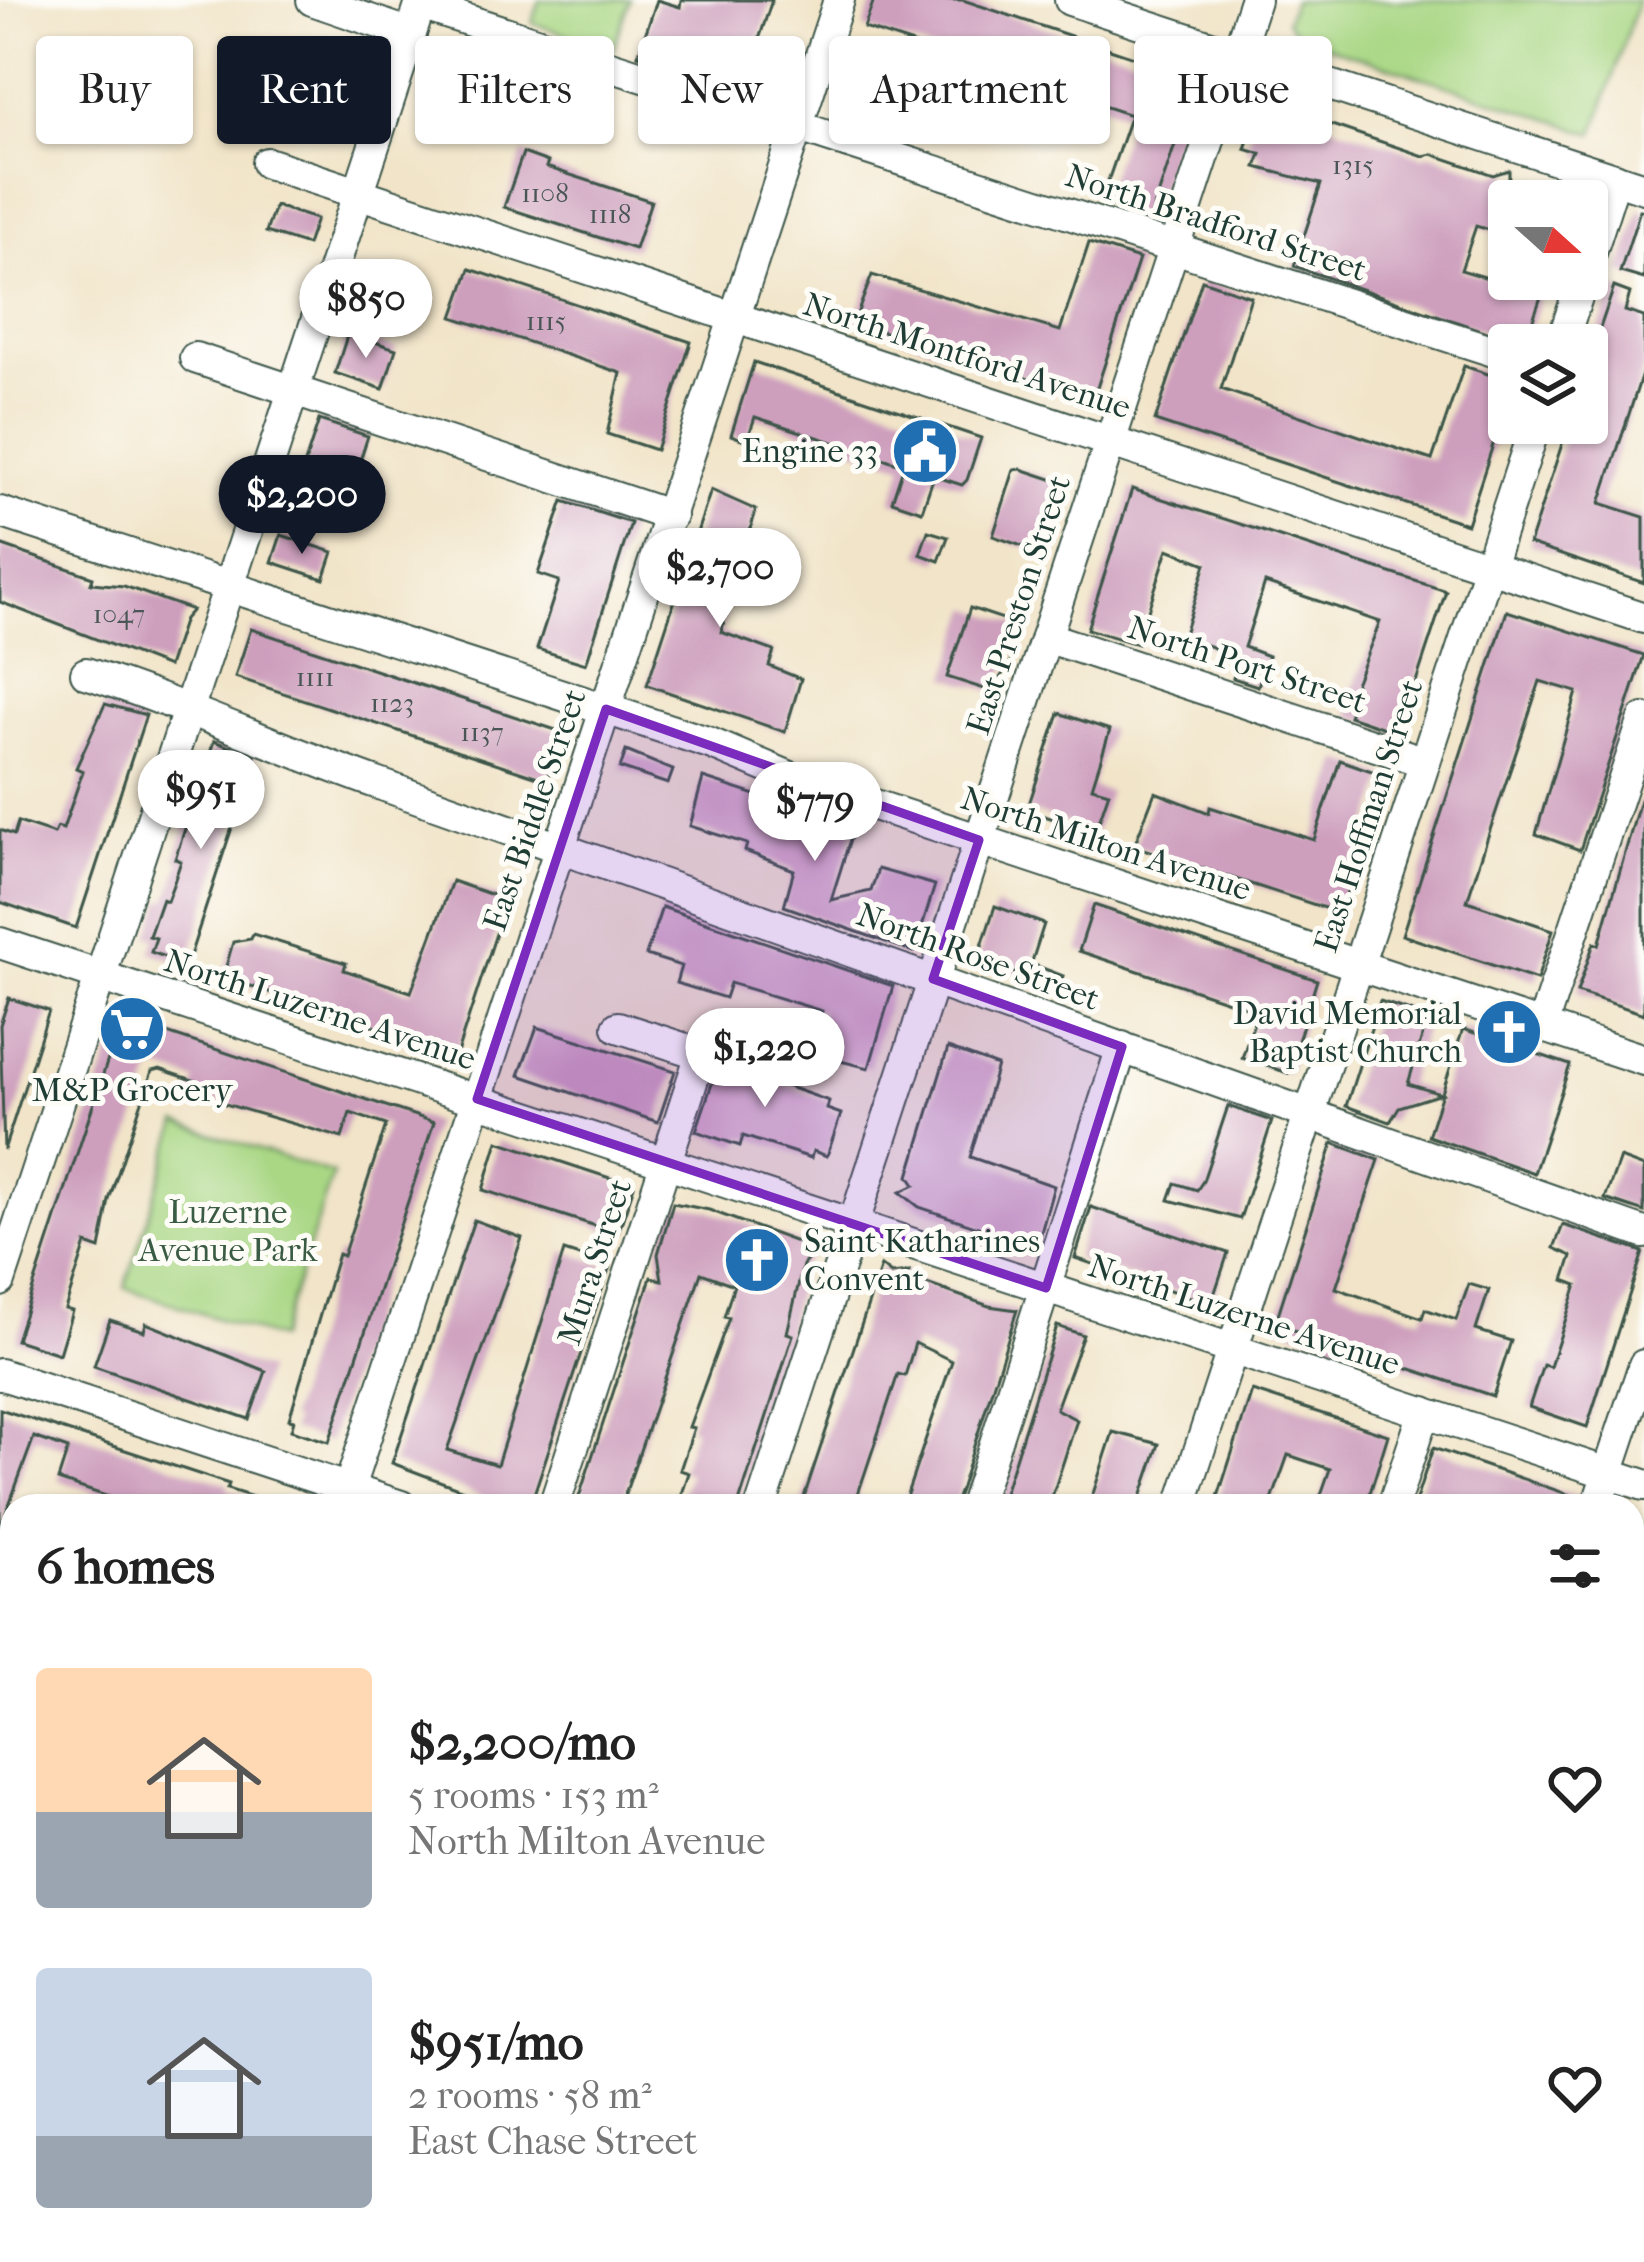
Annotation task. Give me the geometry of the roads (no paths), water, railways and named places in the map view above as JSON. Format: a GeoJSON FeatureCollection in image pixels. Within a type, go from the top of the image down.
{"type":"FeatureCollection","features":[{"type":"Feature","properties":{"kind":"street","name":"North Bradford Street"},"geometry":{"type":"LineString","coordinates":[[312,0],[418,13],[638,78]]}},
{"type":"Feature","properties":{"kind":"street","name":"East Biddle Street"},"geometry":{"type":"LineString","coordinates":[[805,104],[839,0]]}},
{"type":"Feature","properties":{"kind":"street"},"geometry":{"type":"LineString","coordinates":[[1070,0],[1179,36]]}},
{"type":"Feature","properties":{"kind":"street","name":"East Preston Street"},"geometry":{"type":"LineString","coordinates":[[1243,36],[1255,0]]}},
{"type":"Feature","properties":{"kind":"street"},"geometry":{"type":"LineString","coordinates":[[0,1281],[418,13]]}},
{"type":"Feature","properties":{"kind":"street"},"geometry":{"type":"LineString","coordinates":[[1332,86],[1629,183],[1608,224]]}},
{"type":"Feature","properties":{"kind":"street","name":"North Bradford Street"},"geometry":{"type":"LineString","coordinates":[[805,127],[1488,349]]}},
{"type":"Feature","properties":{"kind":"street","name":"East Biddle Street"},"geometry":{"type":"LineString","coordinates":[[347,1494],[792,144]]}},
{"type":"Feature","properties":{"kind":"street","name":"East Preston Street"},"geometry":{"type":"LineString","coordinates":[[764,1494],[1208,144]]}},
{"type":"Feature","properties":{"kind":"street","name":"North Montford Avenue"},"geometry":{"type":"LineString","coordinates":[[267,163],[1644,618]]}},
{"type":"Feature","properties":{"kind":"street"},"geometry":{"type":"LineString","coordinates":[[195,358],[671,516]]}},
{"type":"Feature","properties":{"kind":"street","name":"East Hoffman Street"},"geometry":{"type":"LineString","coordinates":[[1185,1494],[1529,444]]}},
{"type":"Feature","properties":{"kind":"street","name":"North Milton Avenue"},"geometry":{"type":"LineString","coordinates":[[0,512],[606,710],[980,840],[1644,1060]]}},
{"type":"Feature","properties":{"kind":"street","name":"North Port Street"},"geometry":{"type":"LineString","coordinates":[[1046,637],[1425,762]]}},
{"type":"Feature","properties":{"kind":"street","name":"North Rose Street"},"geometry":{"type":"LineString","coordinates":[[86,673],[1644,1233]]}},
{"type":"Feature","properties":{"kind":"street"},"geometry":{"type":"LineString","coordinates":[[1542,1026],[1644,719]]}},
{"type":"Feature","properties":{"kind":"street","name":"North Luzerne Avenue"},"geometry":{"type":"LineString","coordinates":[[0,943],[1644,1485]]}},
{"type":"Feature","properties":{"kind":"street","name":"Mura Street"},"geometry":{"type":"LineString","coordinates":[[558,1494],[701,1054],[618,1027]]}},
{"type":"Feature","properties":{"kind":"street"},"geometry":{"type":"LineString","coordinates":[[979,1494],[1121,1047]]}},
{"type":"Feature","properties":{"kind":"street"},"geometry":{"type":"LineString","coordinates":[[1601,1494],[1644,1365]]}},
{"type":"Feature","properties":{"kind":"street"},"geometry":{"type":"LineString","coordinates":[[0,1374],[338,1494]]}},
{"type":"Feature","properties":{"kind":"street"},"geometry":{"type":"LineString","coordinates":[[1397,1494],[1424,1412]]}},
{"type":"Feature","properties":{"kind":"place","name":"Engine 33"},"geometry":{"type":"Point","coordinates":[925,451]}},
{"type":"Feature","properties":{"kind":"place","name":"M&P Grocery"},"geometry":{"type":"Point","coordinates":[132,1029]}},
{"type":"Feature","properties":{"kind":"place","name":"David Memorial Baptist Church"},"geometry":{"type":"Point","coordinates":[1509,1032]}},
{"type":"Feature","properties":{"kind":"place","name":"Saint Katharines Convent"},"geometry":{"type":"Point","coordinates":[757,1260]}},
{"type":"Feature","properties":{"kind":"park label","name":"Luzerne Avenue Park"},"geometry":{"type":"Point","coordinates":[228,1231]}}]}
